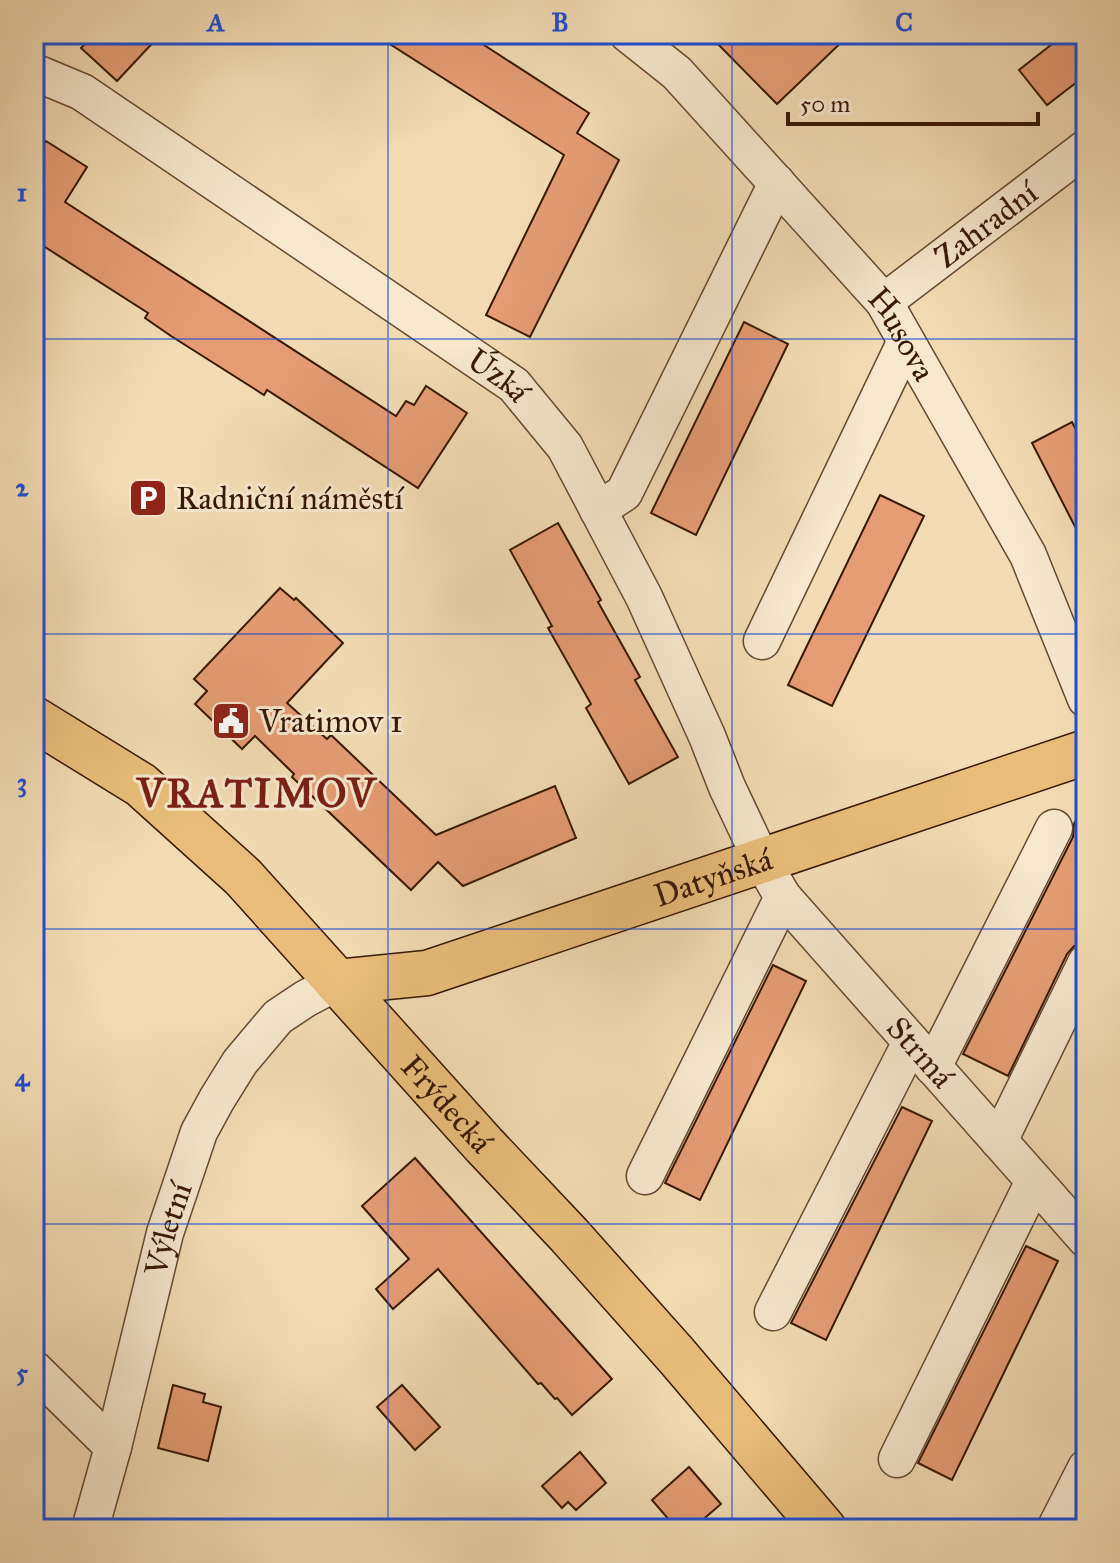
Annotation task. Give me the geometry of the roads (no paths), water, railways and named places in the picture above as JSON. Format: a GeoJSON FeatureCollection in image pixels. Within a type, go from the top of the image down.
{"type":"FeatureCollection","features":[{"type":"Feature","properties":{"kind":"main road","name":"Frýdecká"},"geometry":{"type":"LineString","coordinates":[[34,719],[141,785],[243,877],[608,1278],[824,1529]]}},
{"type":"Feature","properties":{"kind":"main road","name":"Datyňská"},"geometry":{"type":"LineString","coordinates":[[337,982],[427,973],[773,879],[1086,752]]}},
{"type":"Feature","properties":{"kind":"street","name":"Husova"},"geometry":{"type":"LineString","coordinates":[[628,34],[677,73],[884,302],[1028,555],[1086,699]]}},
{"type":"Feature","properties":{"kind":"street","name":"Úzká"},"geometry":{"type":"LineString","coordinates":[[34,72],[82,92],[514,385],[565,447],[644,597],[773,879]]}},
{"type":"Feature","properties":{"kind":"street","name":"Zahradní"},"geometry":{"type":"LineString","coordinates":[[884,302],[1086,148]]}},
{"type":"Feature","properties":{"kind":"street"},"geometry":{"type":"LineString","coordinates":[[598,510],[624,493],[777,183]]}},
{"type":"Feature","properties":{"kind":"street"},"geometry":{"type":"LineString","coordinates":[[762,641],[906,341]]}},
{"type":"Feature","properties":{"kind":"street"},"geometry":{"type":"LineString","coordinates":[[773,1312],[1054,828]]}},
{"type":"Feature","properties":{"kind":"street"},"geometry":{"type":"LineString","coordinates":[[645,1176],[773,879]]}},
{"type":"Feature","properties":{"kind":"street","name":"Strmá"},"geometry":{"type":"LineString","coordinates":[[773,879],[1086,1239]]}},
{"type":"Feature","properties":{"kind":"street"},"geometry":{"type":"LineString","coordinates":[[999,1141],[1086,963]]}},
{"type":"Feature","properties":{"kind":"street","name":"Výletní"},"geometry":{"type":"LineString","coordinates":[[90,1529],[165,1233],[199,1132],[240,1062],[267,1028],[287,1011],[337,982]]}},
{"type":"Feature","properties":{"kind":"street"},"geometry":{"type":"LineString","coordinates":[[897,1459],[1034,1181]]}},
{"type":"Feature","properties":{"kind":"street"},"geometry":{"type":"LineString","coordinates":[[34,1369],[113,1447]]}},
{"type":"Feature","properties":{"kind":"street"},"geometry":{"type":"LineString","coordinates":[[1055,1529],[1086,1468]]}},
{"type":"Feature","properties":{"kind":"place","name":"Radniční náměstí"},"geometry":{"type":"Point","coordinates":[148,498]}},
{"type":"Feature","properties":{"kind":"place","name":"Vratimov 1"},"geometry":{"type":"Point","coordinates":[231,721]}},
{"type":"Feature","properties":{"kind":"district","name":"VRATIMOV"},"geometry":{"type":"Point","coordinates":[257,793]}}]}
